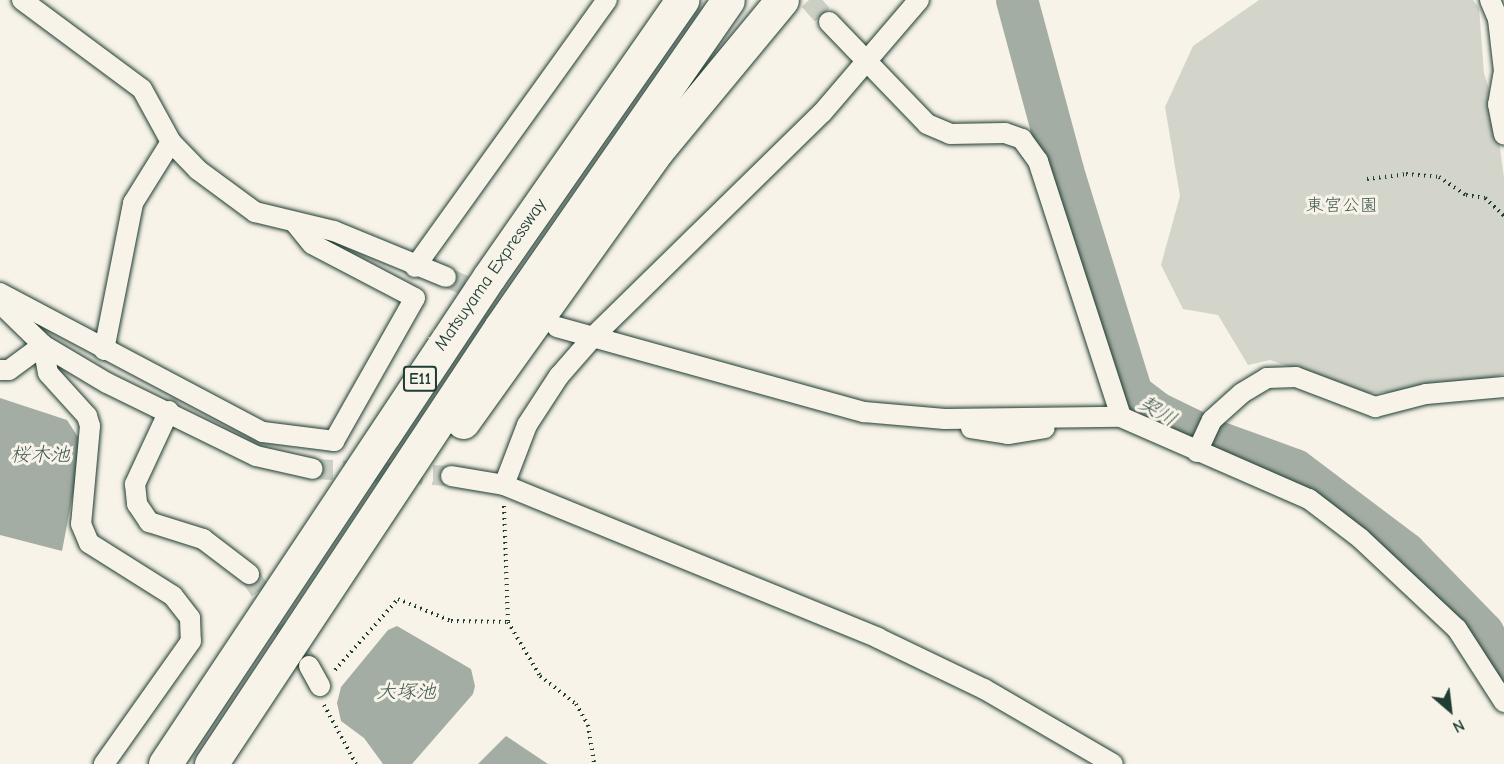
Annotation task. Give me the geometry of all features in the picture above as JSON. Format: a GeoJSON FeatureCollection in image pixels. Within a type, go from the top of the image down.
{"type":"FeatureCollection","features":[{"type":"Feature","properties":{"kind":"highway","name":"Matsuyama Expressway"},"geometry":{"type":"LineString","coordinates":[[165,764],[436,355],[682,0]]}},
{"type":"Feature","properties":{"kind":"highway","name":"Matsuyama Expressway"},"geometry":{"type":"LineString","coordinates":[[211,764],[234,726],[500,328],[728,0]]}},
{"type":"Feature","properties":{"kind":"highway"},"geometry":{"type":"LineString","coordinates":[[234,726],[357,570],[657,151],[782,0]]}},
{"type":"Feature","properties":{"kind":"street"},"geometry":{"type":"LineString","coordinates":[[22,0],[142,89],[171,142],[198,170],[255,212],[334,231],[415,267],[447,277]]}},
{"type":"Feature","properties":{"kind":"street"},"geometry":{"type":"LineString","coordinates":[[415,267],[608,0]]}},
{"type":"Feature","properties":{"kind":"street"},"geometry":{"type":"LineString","coordinates":[[504,485],[527,425],[559,376],[592,337],[822,113],[919,0]]}},
{"type":"Feature","properties":{"kind":"street"},"geometry":{"type":"LineString","coordinates":[[1490,0],[1498,19],[1504,71],[1498,104],[1504,134]]}},
{"type":"Feature","properties":{"kind":"street"},"geometry":{"type":"LineString","coordinates":[[829,22],[927,124],[950,134],[1005,133],[1022,139],[1033,154],[1121,417]]}},
{"type":"Feature","properties":{"kind":"street"},"geometry":{"type":"LineString","coordinates":[[104,350],[133,203],[171,142]]}},
{"type":"Feature","properties":{"kind":"street"},"geometry":{"type":"LineString","coordinates":[[0,293],[263,432],[334,441],[415,298],[312,244],[295,223]]}},
{"type":"Feature","properties":{"kind":"street"},"geometry":{"type":"LineString","coordinates":[[0,303],[44,345],[107,383],[169,411],[256,456],[313,469]]}},
{"type":"Feature","properties":{"kind":"street"},"geometry":{"type":"LineString","coordinates":[[557,327],[864,412],[945,419],[1121,417],[1309,499],[1360,538],[1457,629],[1504,702]]}},
{"type":"Feature","properties":{"kind":"street"},"geometry":{"type":"LineString","coordinates":[[0,370],[9,370],[44,345]]}},
{"type":"Feature","properties":{"kind":"street"},"geometry":{"type":"LineString","coordinates":[[44,345],[48,373],[87,416],[90,426],[81,524],[89,543],[173,596],[190,618],[190,641],[104,764]]}},
{"type":"Feature","properties":{"kind":"street"},"geometry":{"type":"LineString","coordinates":[[1197,452],[1212,420],[1242,393],[1267,378],[1296,377],[1376,407],[1426,394],[1504,387]]}},
{"type":"Feature","properties":{"kind":"street"},"geometry":{"type":"LineString","coordinates":[[169,411],[135,484],[137,504],[149,522],[203,539],[249,574]]}},
{"type":"Feature","properties":{"kind":"street"},"geometry":{"type":"LineString","coordinates":[[451,476],[504,485],[878,638],[984,689],[1113,764]]}},
{"type":"Feature","properties":{"kind":"street"},"geometry":{"type":"LineString","coordinates":[[309,666],[320,686]]}},
{"type":"Feature","properties":{"kind":"path"},"geometry":{"type":"LineString","coordinates":[[1367,179],[1406,174],[1439,177],[1466,195],[1485,198],[1504,216]]}},
{"type":"Feature","properties":{"kind":"path"},"geometry":{"type":"LineString","coordinates":[[504,485],[508,622],[540,676],[576,704],[588,725],[594,764]]}},
{"type":"Feature","properties":{"kind":"path"},"geometry":{"type":"LineString","coordinates":[[356,764],[325,713],[320,686],[398,599],[451,621],[508,622]]}},
{"type":"Feature","properties":{"kind":"green space","name":"東宮公園"},"geometry":{"type":"Polygon","coordinates":[[[1259,0],[1473,0],[1479,8],[1484,73],[1495,110],[1504,178],[1504,374],[1453,390],[1366,393],[1270,360],[1248,365],[1218,315],[1183,309],[1161,265],[1180,196],[1165,107],[1193,46],[1259,0]]]}},
{"type":"Feature","properties":{"kind":"water","name":"桜木池"},"geometry":{"type":"Polygon","coordinates":[[[0,398],[67,420],[78,437],[81,452],[62,551],[0,535],[0,398]]]}},
{"type":"Feature","properties":{"kind":"water","name":"大塚池"},"geometry":{"type":"Polygon","coordinates":[[[397,626],[471,669],[475,686],[473,694],[412,764],[383,764],[364,738],[341,721],[337,703],[341,687],[388,630],[397,626]]]}},
{"type":"Feature","properties":{"kind":"water"},"geometry":{"type":"Polygon","coordinates":[[[506,736],[548,764],[478,764],[506,736]]]}},
{"type":"Feature","properties":{"kind":"waterway","name":"契川"},"geometry":{"type":"LineString","coordinates":[[1017,0],[1063,171],[1132,394],[1157,413],[1215,441],[1295,470],[1405,553],[1483,633],[1504,670]]}},
{"type":"Feature","properties":{"kind":"tunnel"},"geometry":{"type":"LineString","coordinates":[[809,0],[829,22]]}},
{"type":"Feature","properties":{"kind":"tunnel"},"geometry":{"type":"LineString","coordinates":[[446,277],[521,311]]}},
{"type":"Feature","properties":{"kind":"tunnel"},"geometry":{"type":"LineString","coordinates":[[313,469],[451,476]]}},
{"type":"Feature","properties":{"kind":"tunnel"},"geometry":{"type":"LineString","coordinates":[[249,574],[309,666]]}}]}
